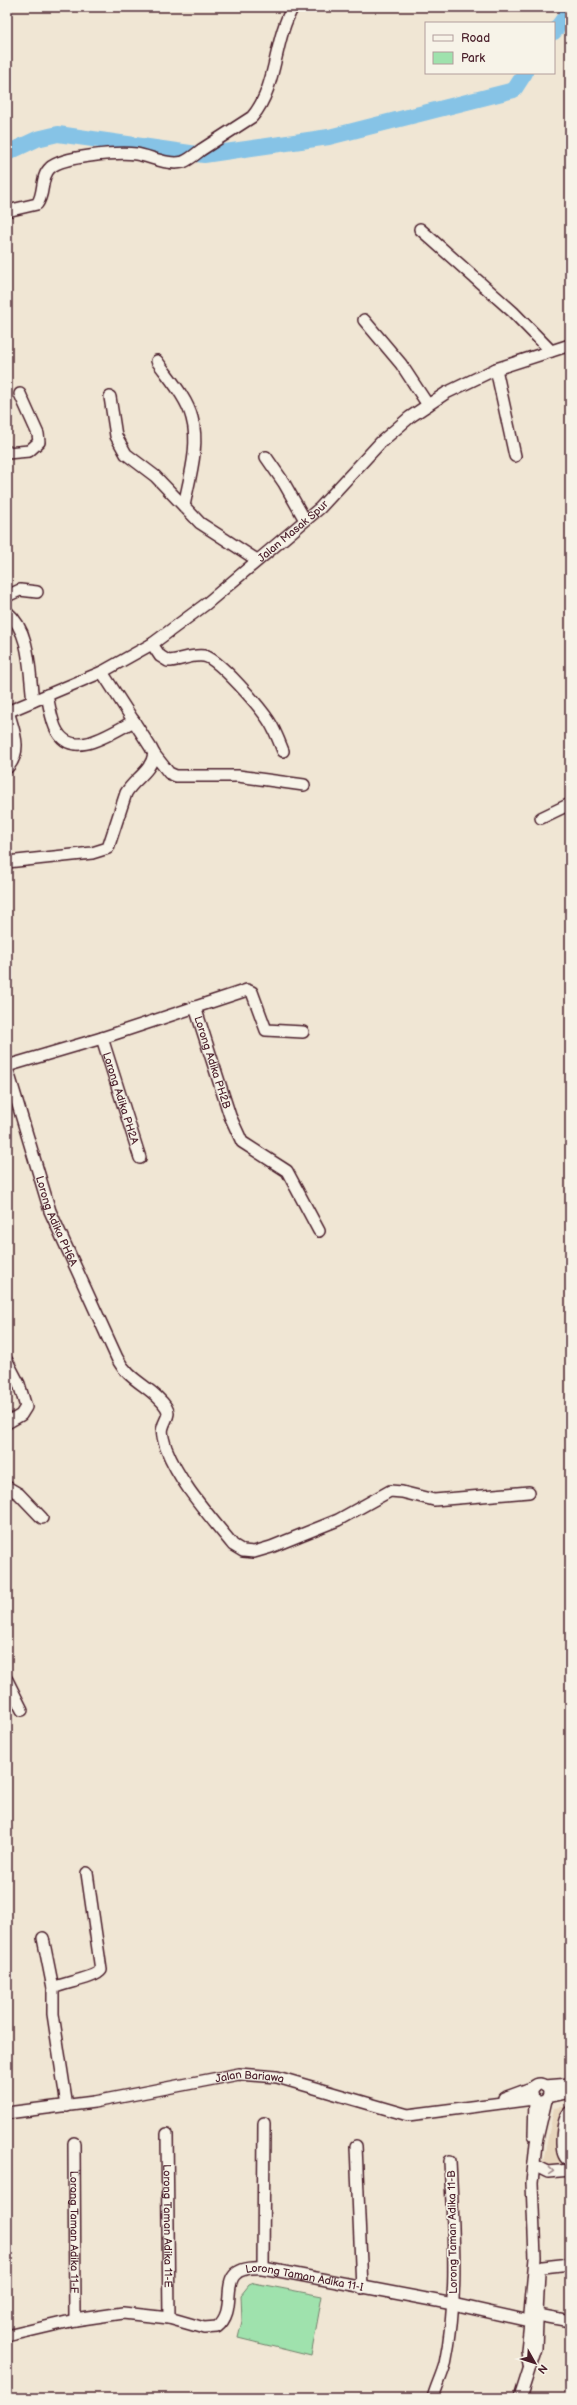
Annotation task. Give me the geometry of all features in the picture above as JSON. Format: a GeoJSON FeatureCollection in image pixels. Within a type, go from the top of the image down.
{"type":"FeatureCollection","features":[{"type":"Feature","properties":{"kind":"street"},"geometry":{"type":"LineString","coordinates":[[7,211],[37,204],[41,198],[46,173],[58,163],[88,156],[122,153],[135,154],[167,162],[183,162],[252,117],[260,108],[275,64],[281,31],[293,7]]}},
{"type":"Feature","properties":{"kind":"street"},"geometry":{"type":"LineString","coordinates":[[420,229],[513,312],[551,351]]}},
{"type":"Feature","properties":{"kind":"street"},"geometry":{"type":"LineString","coordinates":[[364,320],[401,364],[428,405]]}},
{"type":"Feature","properties":{"kind":"street","name":"Jalan Masak Spur"},"geometry":{"type":"LineString","coordinates":[[7,711],[102,672],[152,644],[206,604],[256,560],[320,508],[381,442],[428,405],[452,390],[496,369],[570,345]]}},
{"type":"Feature","properties":{"kind":"street"},"geometry":{"type":"LineString","coordinates":[[156,361],[186,403],[195,429],[190,475],[184,506]]}},
{"type":"Feature","properties":{"kind":"street"},"geometry":{"type":"LineString","coordinates":[[496,369],[515,456]]}},
{"type":"Feature","properties":{"kind":"street"},"geometry":{"type":"LineString","coordinates":[[7,453],[30,451],[39,442],[38,434],[20,394]]}},
{"type":"Feature","properties":{"kind":"street"},"geometry":{"type":"LineString","coordinates":[[110,397],[119,444],[126,454],[155,476],[204,526],[256,560]]}},
{"type":"Feature","properties":{"kind":"street"},"geometry":{"type":"LineString","coordinates":[[266,456],[284,483],[305,520]]}},
{"type":"Feature","properties":{"kind":"street"},"geometry":{"type":"LineString","coordinates":[[7,596],[20,590],[37,592]]}},
{"type":"Feature","properties":{"kind":"street"},"geometry":{"type":"LineString","coordinates":[[7,612],[18,622],[23,633],[33,700]]}},
{"type":"Feature","properties":{"kind":"street"},"geometry":{"type":"LineString","coordinates":[[152,644],[160,656],[168,661],[206,656],[216,662],[237,683],[269,721],[283,751]]}},
{"type":"Feature","properties":{"kind":"street"},"geometry":{"type":"LineString","coordinates":[[102,672],[154,754],[169,773],[176,776],[238,776],[304,785]]}},
{"type":"Feature","properties":{"kind":"street"},"geometry":{"type":"LineString","coordinates":[[47,694],[55,727],[60,737],[69,744],[80,745],[98,740],[134,722]]}},
{"type":"Feature","properties":{"kind":"street"},"geometry":{"type":"LineString","coordinates":[[7,711],[17,750],[15,758],[7,768]]}},
{"type":"Feature","properties":{"kind":"street"},"geometry":{"type":"LineString","coordinates":[[7,862],[92,853],[108,848],[126,793],[131,785],[149,769],[154,754]]}},
{"type":"Feature","properties":{"kind":"street"},"geometry":{"type":"LineString","coordinates":[[541,818],[570,804]]}},
{"type":"Feature","properties":{"kind":"street"},"geometry":{"type":"LineString","coordinates":[[7,1067],[102,1038],[247,990],[252,992],[266,1030],[303,1032]]}},
{"type":"Feature","properties":{"kind":"street","name":"Lorong Adika PH2B"},"geometry":{"type":"LineString","coordinates":[[195,1007],[230,1116],[242,1142],[287,1171],[319,1231]]}},
{"type":"Feature","properties":{"kind":"street","name":"Lorong Adika PH2A"},"geometry":{"type":"LineString","coordinates":[[102,1038],[140,1158]]}},
{"type":"Feature","properties":{"kind":"street","name":"Lorong Adika PH6A"},"geometry":{"type":"LineString","coordinates":[[7,1067],[50,1211],[122,1368],[162,1402],[167,1409],[168,1417],[163,1426],[163,1434],[174,1465],[233,1545],[243,1551],[254,1552],[310,1532],[356,1511],[390,1491],[402,1492],[434,1500],[529,1492]]}},
{"type":"Feature","properties":{"kind":"street"},"geometry":{"type":"LineString","coordinates":[[7,1361],[19,1384],[26,1408],[21,1415],[7,1423]]}},
{"type":"Feature","properties":{"kind":"street"},"geometry":{"type":"LineString","coordinates":[[7,1487],[19,1494],[42,1518]]}},
{"type":"Feature","properties":{"kind":"street"},"geometry":{"type":"LineString","coordinates":[[7,1680],[22,1710]]}},
{"type":"Feature","properties":{"kind":"street"},"geometry":{"type":"LineString","coordinates":[[53,1988],[70,1981],[95,1975],[101,1970],[87,1873]]}},
{"type":"Feature","properties":{"kind":"street"},"geometry":{"type":"LineString","coordinates":[[43,1938],[53,1988],[53,2014],[67,2106]]}},
{"type":"Feature","properties":{"kind":"street","name":"Jalan Bariawa"},"geometry":{"type":"LineString","coordinates":[[7,2113],[67,2106],[239,2074],[277,2077],[408,2115],[488,2104],[540,2099],[570,2092]]}},
{"type":"Feature","properties":{"kind":"street","name":"Jalan Bariawa"},"geometry":{"type":"LineString","coordinates":[[488,2104],[540,2086],[570,2084]]}},
{"type":"Feature","properties":{"kind":"street"},"geometry":{"type":"LineString","coordinates":[[520,2398],[530,2365],[527,2350],[533,2318],[535,2258],[533,2198],[534,2165],[540,2099],[549,2091],[540,2086],[532,2094],[540,2099]]}},
{"type":"Feature","properties":{"kind":"street"},"geometry":{"type":"LineString","coordinates":[[570,2112],[565,2118],[562,2151],[566,2158],[570,2159]]}},
{"type":"Feature","properties":{"kind":"street"},"geometry":{"type":"LineString","coordinates":[[263,2268],[264,2123]]}},
{"type":"Feature","properties":{"kind":"street","name":"Lorong Taman Adika 11-E"},"geometry":{"type":"LineString","coordinates":[[167,2134],[170,2318]]}},
{"type":"Feature","properties":{"kind":"street","name":"Lorong Taman Adika 11-F"},"geometry":{"type":"LineString","coordinates":[[74,2143],[75,2320]]}},
{"type":"Feature","properties":{"kind":"street"},"geometry":{"type":"LineString","coordinates":[[356,2146],[362,2288]]}},
{"type":"Feature","properties":{"kind":"street","name":"Lorong Taman Adika 11-B"},"geometry":{"type":"LineString","coordinates":[[432,2398],[444,2364],[453,2304],[454,2257],[450,2161]]}},
{"type":"Feature","properties":{"kind":"street"},"geometry":{"type":"LineString","coordinates":[[534,2165],[548,2172],[570,2170]]}},
{"type":"Feature","properties":{"kind":"street"},"geometry":{"type":"LineString","coordinates":[[543,2267],[570,2264]]}},
{"type":"Feature","properties":{"kind":"street","name":"Lorong Taman Adika 11-I"},"geometry":{"type":"LineString","coordinates":[[7,2336],[75,2320],[123,2313],[170,2318],[204,2328],[217,2327],[227,2316],[229,2284],[232,2278],[244,2268],[263,2268],[502,2314],[517,2313],[533,2318],[570,2321]]}},
{"type":"Feature","properties":{"kind":"shaded area"},"geometry":{"type":"Polygon","coordinates":[[[570,2106],[570,2163],[550,2166],[543,2162],[554,2108],[570,2106]]]}},
{"type":"Feature","properties":{"kind":"green space"},"geometry":{"type":"Polygon","coordinates":[[[254,2283],[322,2296],[311,2356],[238,2338],[242,2321],[241,2295],[249,2285],[254,2283]]]}},
{"type":"Feature","properties":{"kind":"waterway"},"geometry":{"type":"LineString","coordinates":[[555,31],[570,10]]}},
{"type":"Feature","properties":{"kind":"waterway"},"geometry":{"type":"LineString","coordinates":[[7,153],[37,139],[58,134],[204,155],[329,137],[514,90],[524,74]]}}]}
